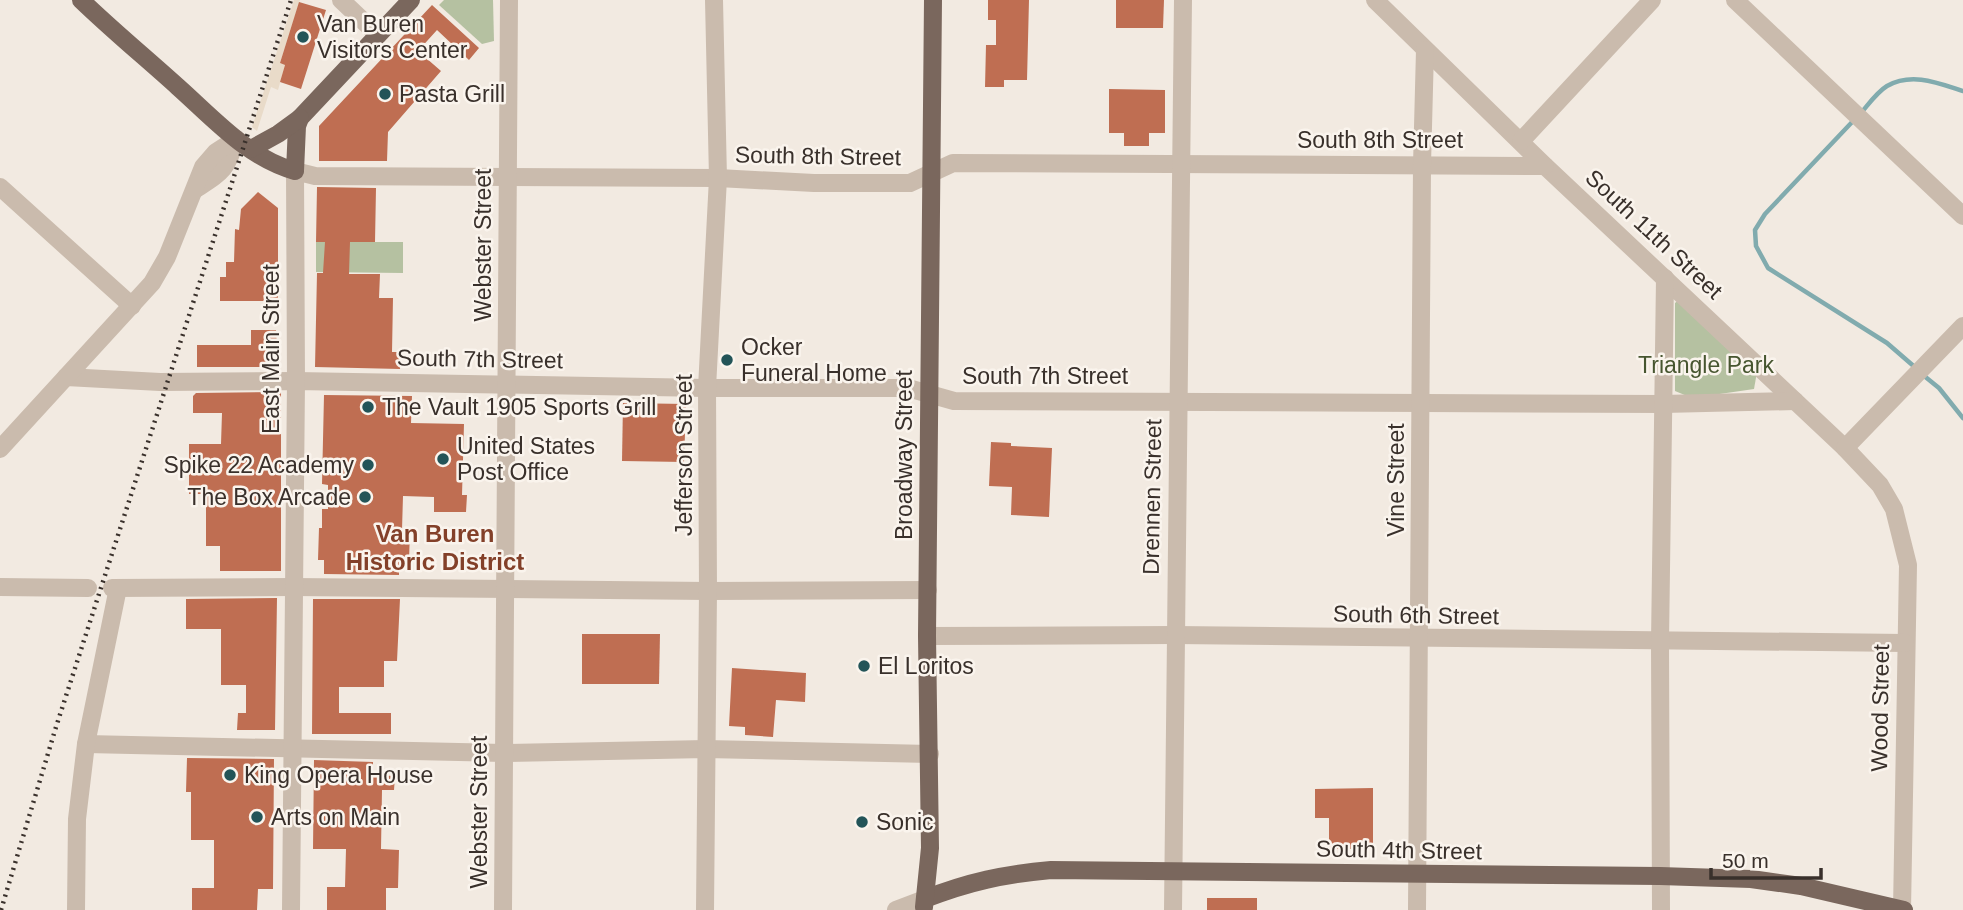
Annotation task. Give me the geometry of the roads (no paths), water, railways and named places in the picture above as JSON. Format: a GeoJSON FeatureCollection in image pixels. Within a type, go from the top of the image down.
{"type":"FeatureCollection","features":[{"type":"Feature","properties":{"kind":"main road"},"geometry":{"type":"LineString","coordinates":[[81,0],[125,42],[243,144],[275,166],[295,171]]}},
{"type":"Feature","properties":{"kind":"main road"},"geometry":{"type":"LineString","coordinates":[[243,144],[278,134],[300,118],[411,0]]}},
{"type":"Feature","properties":{"kind":"main road","name":"Broadway Street"},"geometry":{"type":"LineString","coordinates":[[924,905],[930,848],[927,636],[933,0]]}},
{"type":"Feature","properties":{"kind":"main road","name":"East Main Street"},"geometry":{"type":"LineString","coordinates":[[295,171],[297,126],[300,118]]}},
{"type":"Feature","properties":{"kind":"main road","name":"South 4th Street"},"geometry":{"type":"LineString","coordinates":[[924,905],[960,886],[1003,875],[1051,870],[1660,876],[1763,881],[1801,886],[1903,910]]}},
{"type":"Feature","properties":{"kind":"street"},"geometry":{"type":"LineString","coordinates":[[341,0],[378,35]]}},
{"type":"Feature","properties":{"kind":"street","name":"Webster Street"},"geometry":{"type":"LineString","coordinates":[[503,910],[509,0]]}},
{"type":"Feature","properties":{"kind":"street","name":"Jefferson Street"},"geometry":{"type":"LineString","coordinates":[[705,910],[707,388],[718,178],[714,0]]}},
{"type":"Feature","properties":{"kind":"street","name":"Drennen Street"},"geometry":{"type":"LineString","coordinates":[[1173,910],[1182,0]]}},
{"type":"Feature","properties":{"kind":"street","name":"South 11th Street"},"geometry":{"type":"LineString","coordinates":[[1375,0],[1545,166],[1845,448],[1880,485],[1894,509]]}},
{"type":"Feature","properties":{"kind":"street"},"geometry":{"type":"LineString","coordinates":[[1521,141],[1652,0]]}},
{"type":"Feature","properties":{"kind":"street"},"geometry":{"type":"LineString","coordinates":[[1735,0],[1963,216]]}},
{"type":"Feature","properties":{"kind":"street","name":"Vine Street"},"geometry":{"type":"LineString","coordinates":[[1418,910],[1425,50]]}},
{"type":"Feature","properties":{"kind":"street"},"geometry":{"type":"LineString","coordinates":[[0,449],[157,276],[167,257],[184,209],[196,189],[219,174],[243,144]]}},
{"type":"Feature","properties":{"kind":"street","name":"South 8th Street"},"geometry":{"type":"LineString","coordinates":[[295,171],[315,176],[718,178],[814,183],[910,183],[953,163],[1545,166]]}},
{"type":"Feature","properties":{"kind":"street","name":"East Main Street"},"geometry":{"type":"LineString","coordinates":[[291,910],[296,381],[295,171]]}},
{"type":"Feature","properties":{"kind":"street"},"geometry":{"type":"LineString","coordinates":[[0,187],[132,306]]}},
{"type":"Feature","properties":{"kind":"street"},"geometry":{"type":"LineString","coordinates":[[1661,910],[1660,642],[1665,278]]}},
{"type":"Feature","properties":{"kind":"street"},"geometry":{"type":"LineString","coordinates":[[1845,448],[1963,326]]}},
{"type":"Feature","properties":{"kind":"street","name":"South 7th Street"},"geometry":{"type":"LineString","coordinates":[[66,377],[160,382],[908,388],[954,401],[1663,404],[1795,401]]}},
{"type":"Feature","properties":{"kind":"street","name":"Wood Street"},"geometry":{"type":"LineString","coordinates":[[1894,509],[1908,565],[1903,910]]}},
{"type":"Feature","properties":{"kind":"street"},"geometry":{"type":"LineString","coordinates":[[0,587],[88,588]]}},
{"type":"Feature","properties":{"kind":"street"},"geometry":{"type":"LineString","coordinates":[[76,910],[77,819],[86,744],[115,588],[928,590]]}},
{"type":"Feature","properties":{"kind":"street","name":"South 6th Street"},"geometry":{"type":"LineString","coordinates":[[927,636],[1175,635],[1905,643]]}},
{"type":"Feature","properties":{"kind":"street"},"geometry":{"type":"LineString","coordinates":[[86,744],[504,753],[706,749],[930,754]]}},
{"type":"Feature","properties":{"kind":"street","name":"South 4th Street"},"geometry":{"type":"LineString","coordinates":[[897,910],[924,905]]}},
{"type":"Feature","properties":{"kind":"waterway"},"geometry":{"type":"LineString","coordinates":[[1860,114],[1880,92],[1896,82],[1925,80],[1963,91]]}},
{"type":"Feature","properties":{"kind":"waterway"},"geometry":{"type":"LineString","coordinates":[[1854,120],[1765,214],[1755,230],[1756,246],[1768,268],[1887,343],[1917,369]]}},
{"type":"Feature","properties":{"kind":"waterway"},"geometry":{"type":"LineString","coordinates":[[1923,375],[1939,388],[1963,418]]}},
{"type":"Feature","properties":{"kind":"railway"},"geometry":{"type":"LineString","coordinates":[[1,910],[56,727],[291,0]]}},
{"type":"Feature","properties":{"kind":"place","name":"Van Buren Visitors Center"},"geometry":{"type":"Point","coordinates":[303,37]}},
{"type":"Feature","properties":{"kind":"place","name":"Pasta Grill"},"geometry":{"type":"Point","coordinates":[385,94]}},
{"type":"Feature","properties":{"kind":"place","name":"Ocker Funeral Home"},"geometry":{"type":"Point","coordinates":[727,360]}},
{"type":"Feature","properties":{"kind":"place","name":"The Vault 1905 Sports Grill"},"geometry":{"type":"Point","coordinates":[368,407]}},
{"type":"Feature","properties":{"kind":"place","name":"United States Post Office"},"geometry":{"type":"Point","coordinates":[443,459]}},
{"type":"Feature","properties":{"kind":"place","name":"Spike 22 Academy"},"geometry":{"type":"Point","coordinates":[368,465]}},
{"type":"Feature","properties":{"kind":"place","name":"The Box Arcade"},"geometry":{"type":"Point","coordinates":[365,497]}},
{"type":"Feature","properties":{"kind":"place","name":"El Loritos"},"geometry":{"type":"Point","coordinates":[864,666]}},
{"type":"Feature","properties":{"kind":"place","name":"King Opera House"},"geometry":{"type":"Point","coordinates":[230,775]}},
{"type":"Feature","properties":{"kind":"place","name":"Arts on Main"},"geometry":{"type":"Point","coordinates":[257,817]}},
{"type":"Feature","properties":{"kind":"place","name":"Sonic"},"geometry":{"type":"Point","coordinates":[862,822]}},
{"type":"Feature","properties":{"kind":"district","name":"Van Buren Historic District"},"geometry":{"type":"Point","coordinates":[435,547]}},
{"type":"Feature","properties":{"kind":"park label","name":"Triangle Park"},"geometry":{"type":"Point","coordinates":[1706,365]}}]}
